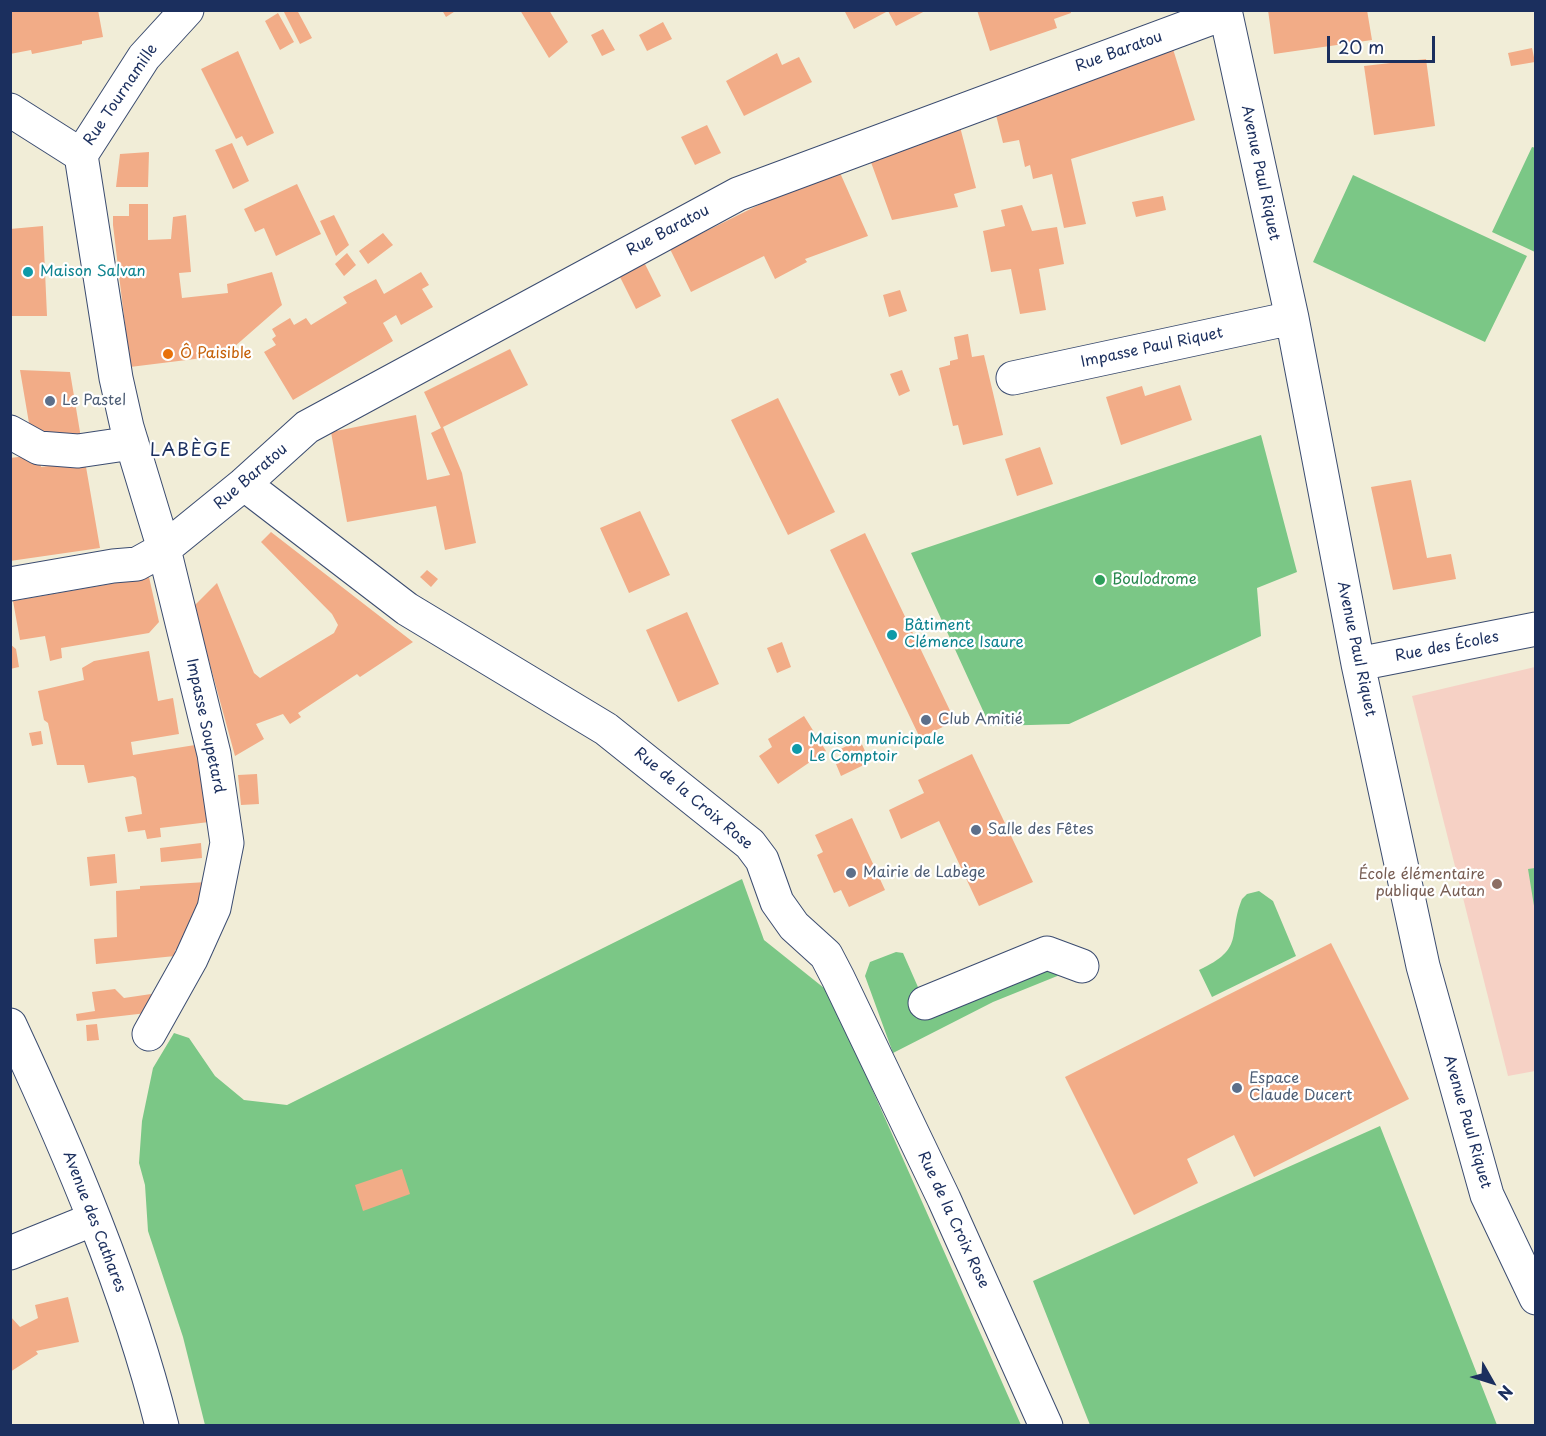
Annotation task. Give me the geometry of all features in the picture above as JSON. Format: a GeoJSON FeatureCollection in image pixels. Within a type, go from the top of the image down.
{"type":"FeatureCollection","features":[{"type":"Feature","properties":{"kind":"street","name":"Rue Tournamille"},"geometry":{"type":"LineString","coordinates":[[81,155],[144,57],[187,10]]}},
{"type":"Feature","properties":{"kind":"street","name":"Avenue Paul Riquet"},"geometry":{"type":"LineString","coordinates":[[1225,12],[1292,318],[1358,664],[1423,966],[1487,1195],[1531,1287]]}},
{"type":"Feature","properties":{"kind":"street","name":"Rue Baratou"},"geometry":{"type":"LineString","coordinates":[[10,584],[137,564],[164,549],[244,484],[308,427],[738,194],[1225,12]]}},
{"type":"Feature","properties":{"kind":"street"},"geometry":{"type":"LineString","coordinates":[[10,110],[81,155]]}},
{"type":"Feature","properties":{"kind":"street","name":"Impasse Soupetard"},"geometry":{"type":"LineString","coordinates":[[81,155],[116,378],[132,443],[164,549],[214,754],[227,843],[213,908],[191,959],[149,1034]]}},
{"type":"Feature","properties":{"kind":"street","name":"Impasse Paul Riquet"},"geometry":{"type":"LineString","coordinates":[[1013,378],[1292,318]]}},
{"type":"Feature","properties":{"kind":"street"},"geometry":{"type":"LineString","coordinates":[[10,432],[39,448],[78,451],[132,443]]}},
{"type":"Feature","properties":{"kind":"street","name":"Rue de la Croix Rose"},"geometry":{"type":"LineString","coordinates":[[244,484],[407,609],[606,729],[750,844],[762,860],[777,902],[794,926],[826,955],[838,978],[944,1199],[1046,1425]]}},
{"type":"Feature","properties":{"kind":"street","name":"Rue des Écoles"},"geometry":{"type":"LineString","coordinates":[[1358,664],[1536,629]]}},
{"type":"Feature","properties":{"kind":"street"},"geometry":{"type":"LineString","coordinates":[[925,1003],[1047,953],[1082,966]]}},
{"type":"Feature","properties":{"kind":"street","name":"Avenue des Cathares"},"geometry":{"type":"LineString","coordinates":[[10,1024],[53,1116],[94,1219],[149,1376],[162,1425]]}},
{"type":"Feature","properties":{"kind":"street"},"geometry":{"type":"LineString","coordinates":[[13,1245],[94,1219]]}},
{"type":"Feature","properties":{"kind":"shaded area","name":"École élémentaire publique Autan"},"geometry":{"type":"Polygon","coordinates":[[[1535,667],[1535,1071],[1508,1076],[1412,696],[1535,667]]]}},
{"type":"Feature","properties":{"kind":"green space"},"geometry":{"type":"Polygon","coordinates":[[[1532,147],[1536,148],[1535,252],[1492,232],[1532,147]]]}},
{"type":"Feature","properties":{"kind":"green space"},"geometry":{"type":"Polygon","coordinates":[[[1353,175],[1527,256],[1485,342],[1313,262],[1353,175]]]}},
{"type":"Feature","properties":{"kind":"green space","name":"Boulodrome"},"geometry":{"type":"Polygon","coordinates":[[[1261,435],[1297,572],[1257,588],[1261,636],[1069,724],[990,726],[911,553],[1261,435]]]}},
{"type":"Feature","properties":{"kind":"green space"},"geometry":{"type":"Polygon","coordinates":[[[1536,868],[1535,912],[1528,869],[1536,868]]]}},
{"type":"Feature","properties":{"kind":"green space"},"geometry":{"type":"Polygon","coordinates":[[[742,879],[764,940],[829,992],[1021,1425],[205,1425],[183,1337],[148,1231],[145,1185],[139,1163],[142,1121],[153,1068],[174,1033],[189,1038],[215,1076],[244,1100],[287,1105],[742,879]]]}},
{"type":"Feature","properties":{"kind":"green space"},"geometry":{"type":"Polygon","coordinates":[[[1259,891],[1273,901],[1296,956],[1212,997],[1199,970],[1214,962],[1229,948],[1242,899],[1247,894],[1259,891]]]}},
{"type":"Feature","properties":{"kind":"green space"},"geometry":{"type":"Polygon","coordinates":[[[896,952],[903,953],[925,1003],[1047,953],[1082,966],[993,1002],[893,1053],[865,976],[870,962],[896,952]]]}},
{"type":"Feature","properties":{"kind":"green space"},"geometry":{"type":"Polygon","coordinates":[[[1380,1126],[1497,1425],[1090,1425],[1033,1281],[1380,1126]]]}},
{"type":"Feature","properties":{"kind":"building"},"geometry":{"type":"Polygon","coordinates":[[[10,10],[98,10],[103,37],[82,41],[82,44],[32,54],[31,50],[10,54],[10,10]]]}},
{"type":"Feature","properties":{"kind":"building"},"geometry":{"type":"Polygon","coordinates":[[[297,10],[312,38],[300,44],[284,12],[297,10]]]}},
{"type":"Feature","properties":{"kind":"building"},"geometry":{"type":"Polygon","coordinates":[[[442,10],[457,10],[446,17],[442,10]]]}},
{"type":"Feature","properties":{"kind":"building"},"geometry":{"type":"Polygon","coordinates":[[[520,10],[549,10],[568,42],[549,58],[520,10]]]}},
{"type":"Feature","properties":{"kind":"building"},"geometry":{"type":"Polygon","coordinates":[[[844,10],[927,10],[896,26],[888,11],[854,29],[844,10]]]}},
{"type":"Feature","properties":{"kind":"building"},"geometry":{"type":"Polygon","coordinates":[[[977,10],[1070,10],[1071,13],[1054,19],[1057,28],[990,51],[977,10]]]}},
{"type":"Feature","properties":{"kind":"building"},"geometry":{"type":"Polygon","coordinates":[[[1268,10],[1367,10],[1372,40],[1274,54],[1268,10]]]}},
{"type":"Feature","properties":{"kind":"building"},"geometry":{"type":"Polygon","coordinates":[[[278,13],[294,42],[280,50],[265,21],[278,13]]]}},
{"type":"Feature","properties":{"kind":"building"},"geometry":{"type":"Polygon","coordinates":[[[663,22],[672,39],[647,51],[639,35],[663,22]]]}},
{"type":"Feature","properties":{"kind":"building"},"geometry":{"type":"Polygon","coordinates":[[[603,29],[615,50],[602,56],[591,35],[603,29]]]}},
{"type":"Feature","properties":{"kind":"building"},"geometry":{"type":"Polygon","coordinates":[[[1532,48],[1535,62],[1511,66],[1508,53],[1532,48]]]}},
{"type":"Feature","properties":{"kind":"building"},"geometry":{"type":"Polygon","coordinates":[[[1173,49],[1195,120],[1071,159],[1086,224],[1064,228],[1052,174],[1033,179],[1030,165],[1025,167],[1019,140],[1003,143],[994,107],[1173,49]]]}},
{"type":"Feature","properties":{"kind":"building"},"geometry":{"type":"Polygon","coordinates":[[[238,51],[274,133],[247,146],[242,136],[236,139],[201,69],[238,51]]]}},
{"type":"Feature","properties":{"kind":"building"},"geometry":{"type":"Polygon","coordinates":[[[777,53],[782,65],[799,57],[812,82],[744,116],[726,81],[777,53]]]}},
{"type":"Feature","properties":{"kind":"building"},"geometry":{"type":"Polygon","coordinates":[[[1426,59],[1435,126],[1374,135],[1364,66],[1426,59]]]}},
{"type":"Feature","properties":{"kind":"building"},"geometry":{"type":"Polygon","coordinates":[[[959,123],[976,188],[954,194],[958,207],[892,220],[868,154],[959,123]]]}},
{"type":"Feature","properties":{"kind":"building"},"geometry":{"type":"Polygon","coordinates":[[[707,125],[721,153],[695,165],[681,137],[707,125]]]}},
{"type":"Feature","properties":{"kind":"building"},"geometry":{"type":"Polygon","coordinates":[[[232,143],[249,181],[233,189],[215,150],[232,143]]]}},
{"type":"Feature","properties":{"kind":"building"},"geometry":{"type":"Polygon","coordinates":[[[149,152],[148,187],[116,187],[120,154],[149,152]]]}},
{"type":"Feature","properties":{"kind":"building"},"geometry":{"type":"Polygon","coordinates":[[[837,166],[868,236],[805,259],[807,262],[775,279],[764,256],[691,292],[670,249],[837,166]]]}},
{"type":"Feature","properties":{"kind":"building"},"geometry":{"type":"Polygon","coordinates":[[[297,184],[321,234],[276,256],[264,228],[255,232],[244,209],[297,184]]]}},
{"type":"Feature","properties":{"kind":"building"},"geometry":{"type":"Polygon","coordinates":[[[1163,196],[1166,210],[1136,217],[1132,202],[1163,196]]]}},
{"type":"Feature","properties":{"kind":"building"},"geometry":{"type":"Polygon","coordinates":[[[129,204],[148,204],[148,240],[171,239],[173,217],[186,215],[191,272],[179,273],[182,298],[228,293],[227,284],[272,272],[282,305],[234,347],[235,354],[130,367],[113,225],[113,216],[129,216],[129,204]]]}},
{"type":"Feature","properties":{"kind":"building"},"geometry":{"type":"Polygon","coordinates":[[[1022,205],[1032,231],[1057,227],[1064,264],[1039,269],[1046,310],[1020,314],[1011,269],[991,272],[983,231],[1005,226],[1001,210],[1022,205]]]}},
{"type":"Feature","properties":{"kind":"building"},"geometry":{"type":"Polygon","coordinates":[[[334,215],[349,245],[336,256],[320,221],[334,215]]]}},
{"type":"Feature","properties":{"kind":"building","name":"Maison Salvan"},"geometry":{"type":"Polygon","coordinates":[[[43,226],[47,316],[10,316],[10,229],[43,226]]]}},
{"type":"Feature","properties":{"kind":"building"},"geometry":{"type":"Polygon","coordinates":[[[383,233],[393,245],[368,264],[359,251],[383,233]]]}},
{"type":"Feature","properties":{"kind":"building"},"geometry":{"type":"Polygon","coordinates":[[[347,253],[356,265],[344,276],[335,264],[347,253]]]}},
{"type":"Feature","properties":{"kind":"building"},"geometry":{"type":"Polygon","coordinates":[[[644,262],[661,296],[636,309],[619,275],[644,262]]]}},
{"type":"Feature","properties":{"kind":"building"},"geometry":{"type":"Polygon","coordinates":[[[421,272],[429,285],[422,289],[433,307],[401,325],[396,315],[383,323],[393,341],[293,400],[264,352],[276,345],[272,339],[276,336],[272,329],[290,318],[294,325],[306,318],[311,325],[347,303],[343,297],[376,279],[384,294],[421,272]]]}},
{"type":"Feature","properties":{"kind":"building"},"geometry":{"type":"Polygon","coordinates":[[[900,290],[907,311],[889,317],[883,295],[900,290]]]}},
{"type":"Feature","properties":{"kind":"building"},"geometry":{"type":"Polygon","coordinates":[[[968,334],[972,357],[984,355],[1003,435],[963,445],[958,425],[953,426],[939,368],[950,365],[950,361],[958,359],[954,337],[968,334]]]}},
{"type":"Feature","properties":{"kind":"building"},"geometry":{"type":"Polygon","coordinates":[[[510,349],[528,385],[443,427],[462,473],[476,543],[445,550],[436,506],[347,522],[331,432],[416,415],[427,480],[450,475],[431,433],[441,428],[424,392],[510,349]]]}},
{"type":"Feature","properties":{"kind":"building","name":"Le Pastel"},"geometry":{"type":"Polygon","coordinates":[[[20,370],[70,372],[81,438],[52,441],[30,429],[20,370]]]}},
{"type":"Feature","properties":{"kind":"building"},"geometry":{"type":"Polygon","coordinates":[[[902,370],[910,391],[899,396],[890,374],[902,370]]]}},
{"type":"Feature","properties":{"kind":"building"},"geometry":{"type":"Polygon","coordinates":[[[1180,385],[1192,420],[1121,445],[1106,397],[1142,386],[1145,396],[1180,385]]]}},
{"type":"Feature","properties":{"kind":"building"},"geometry":{"type":"Polygon","coordinates":[[[778,398],[835,512],[788,535],[731,420],[778,398]]]}},
{"type":"Feature","properties":{"kind":"building"},"geometry":{"type":"Polygon","coordinates":[[[1040,447],[1053,484],[1017,496],[1005,459],[1040,447]]]}},
{"type":"Feature","properties":{"kind":"building"},"geometry":{"type":"Polygon","coordinates":[[[35,455],[41,467],[85,461],[100,548],[10,561],[10,458],[35,455]]]}},
{"type":"Feature","properties":{"kind":"building"},"geometry":{"type":"Polygon","coordinates":[[[1411,480],[1427,558],[1451,554],[1456,579],[1393,590],[1371,487],[1411,480]]]}},
{"type":"Feature","properties":{"kind":"building"},"geometry":{"type":"Polygon","coordinates":[[[640,511],[670,575],[629,593],[600,528],[640,511]]]}},
{"type":"Feature","properties":{"kind":"building"},"geometry":{"type":"Polygon","coordinates":[[[271,532],[413,642],[360,677],[357,674],[298,713],[301,717],[290,724],[283,714],[256,724],[264,739],[235,756],[194,606],[217,583],[254,673],[260,678],[334,633],[338,625],[332,614],[261,542],[271,532]]]}},
{"type":"Feature","properties":{"kind":"building","name":"Bâtiment Clémence Isaure"},"geometry":{"type":"Polygon","coordinates":[[[865,533],[955,721],[920,738],[830,550],[865,533]]]}},
{"type":"Feature","properties":{"kind":"building"},"geometry":{"type":"Polygon","coordinates":[[[427,570],[438,579],[431,587],[420,577],[427,570]]]}},
{"type":"Feature","properties":{"kind":"building"},"geometry":{"type":"Polygon","coordinates":[[[149,577],[159,622],[149,633],[61,648],[62,658],[50,661],[45,636],[20,640],[13,601],[149,577]]]}},
{"type":"Feature","properties":{"kind":"building"},"geometry":{"type":"Polygon","coordinates":[[[687,612],[719,684],[678,702],[646,630],[687,612]]]}},
{"type":"Feature","properties":{"kind":"building"},"geometry":{"type":"Polygon","coordinates":[[[782,642],[791,667],[777,673],[767,648],[782,642]]]}},
{"type":"Feature","properties":{"kind":"building"},"geometry":{"type":"Polygon","coordinates":[[[10,644],[16,649],[19,667],[10,669],[10,644]]]}},
{"type":"Feature","properties":{"kind":"building"},"geometry":{"type":"Polygon","coordinates":[[[149,651],[158,701],[173,698],[179,734],[131,742],[133,755],[195,745],[209,822],[160,828],[161,837],[147,839],[145,830],[128,832],[125,817],[142,814],[136,778],[133,776],[88,783],[84,765],[57,765],[38,691],[84,680],[82,668],[94,661],[149,651]]]}},
{"type":"Feature","properties":{"kind":"building","name":"Maison municipale Le Comptoir"},"geometry":{"type":"Polygon","coordinates":[[[804,716],[826,751],[778,784],[759,756],[772,747],[768,739],[804,716]]]}},
{"type":"Feature","properties":{"kind":"building"},"geometry":{"type":"Polygon","coordinates":[[[41,731],[43,744],[32,746],[29,733],[41,731]]]}},
{"type":"Feature","properties":{"kind":"building"},"geometry":{"type":"Polygon","coordinates":[[[860,740],[870,762],[841,776],[836,764],[843,760],[838,750],[860,740]]]}},
{"type":"Feature","properties":{"kind":"building","name":"Salle des Fêtes"},"geometry":{"type":"Polygon","coordinates":[[[972,754],[1033,882],[979,906],[939,821],[901,839],[889,810],[924,793],[918,780],[972,754]]]}},
{"type":"Feature","properties":{"kind":"building"},"geometry":{"type":"Polygon","coordinates":[[[257,774],[259,804],[241,805],[238,775],[257,774]]]}},
{"type":"Feature","properties":{"kind":"building","name":"Mairie de Labège"},"geometry":{"type":"Polygon","coordinates":[[[852,818],[885,890],[849,907],[841,890],[834,893],[817,855],[823,852],[815,835],[852,818]]]}},
{"type":"Feature","properties":{"kind":"building"},"geometry":{"type":"Polygon","coordinates":[[[201,843],[202,858],[161,862],[160,848],[201,843]]]}},
{"type":"Feature","properties":{"kind":"building"},"geometry":{"type":"Polygon","coordinates":[[[115,854],[117,883],[90,886],[87,857],[115,854]]]}},
{"type":"Feature","properties":{"kind":"building"},"geometry":{"type":"Polygon","coordinates":[[[207,882],[183,950],[175,950],[175,956],[96,964],[94,939],[117,937],[116,891],[140,889],[140,886],[207,882]]]}},
{"type":"Feature","properties":{"kind":"building","name":"Espace Claude Ducert"},"geometry":{"type":"Polygon","coordinates":[[[1331,943],[1409,1099],[1254,1177],[1234,1135],[1187,1159],[1198,1183],[1134,1215],[1065,1077],[1331,943]]]}},
{"type":"Feature","properties":{"kind":"building"},"geometry":{"type":"Polygon","coordinates":[[[115,989],[124,998],[158,993],[147,1013],[77,1021],[76,1014],[95,1011],[92,992],[115,989]]]}},
{"type":"Feature","properties":{"kind":"building"},"geometry":{"type":"Polygon","coordinates":[[[97,1024],[99,1040],[87,1041],[86,1025],[97,1024]]]}},
{"type":"Feature","properties":{"kind":"building"},"geometry":{"type":"Polygon","coordinates":[[[402,1169],[410,1194],[363,1211],[355,1185],[402,1169]]]}},
{"type":"Feature","properties":{"kind":"building"},"geometry":{"type":"Polygon","coordinates":[[[68,1297],[79,1342],[36,1351],[38,1354],[10,1372],[10,1316],[20,1327],[38,1318],[35,1305],[68,1297]]]}},
{"type":"Feature","properties":{"kind":"place","name":"Maison Salvan"},"geometry":{"type":"Point","coordinates":[28,272]}},
{"type":"Feature","properties":{"kind":"place","name":"Ô Paisible"},"geometry":{"type":"Point","coordinates":[168,354]}},
{"type":"Feature","properties":{"kind":"place","name":"Le Pastel"},"geometry":{"type":"Point","coordinates":[50,401]}},
{"type":"Feature","properties":{"kind":"place","name":"Boulodrome"},"geometry":{"type":"Point","coordinates":[1100,580]}},
{"type":"Feature","properties":{"kind":"place","name":"Bâtiment Clémence Isaure"},"geometry":{"type":"Point","coordinates":[892,635]}},
{"type":"Feature","properties":{"kind":"place","name":"Club Amitié"},"geometry":{"type":"Point","coordinates":[926,720]}},
{"type":"Feature","properties":{"kind":"place","name":"Maison municipale Le Comptoir"},"geometry":{"type":"Point","coordinates":[797,749]}},
{"type":"Feature","properties":{"kind":"place","name":"Salle des Fêtes"},"geometry":{"type":"Point","coordinates":[976,830]}},
{"type":"Feature","properties":{"kind":"place","name":"Mairie de Labège"},"geometry":{"type":"Point","coordinates":[851,873]}},
{"type":"Feature","properties":{"kind":"place","name":"École élémentaire publique Autan"},"geometry":{"type":"Point","coordinates":[1497,884]}},
{"type":"Feature","properties":{"kind":"place","name":"Espace Claude Ducert"},"geometry":{"type":"Point","coordinates":[1237,1088]}},
{"type":"Feature","properties":{"kind":"district","name":"LABÈGE"},"geometry":{"type":"Point","coordinates":[191,451]}}]}
